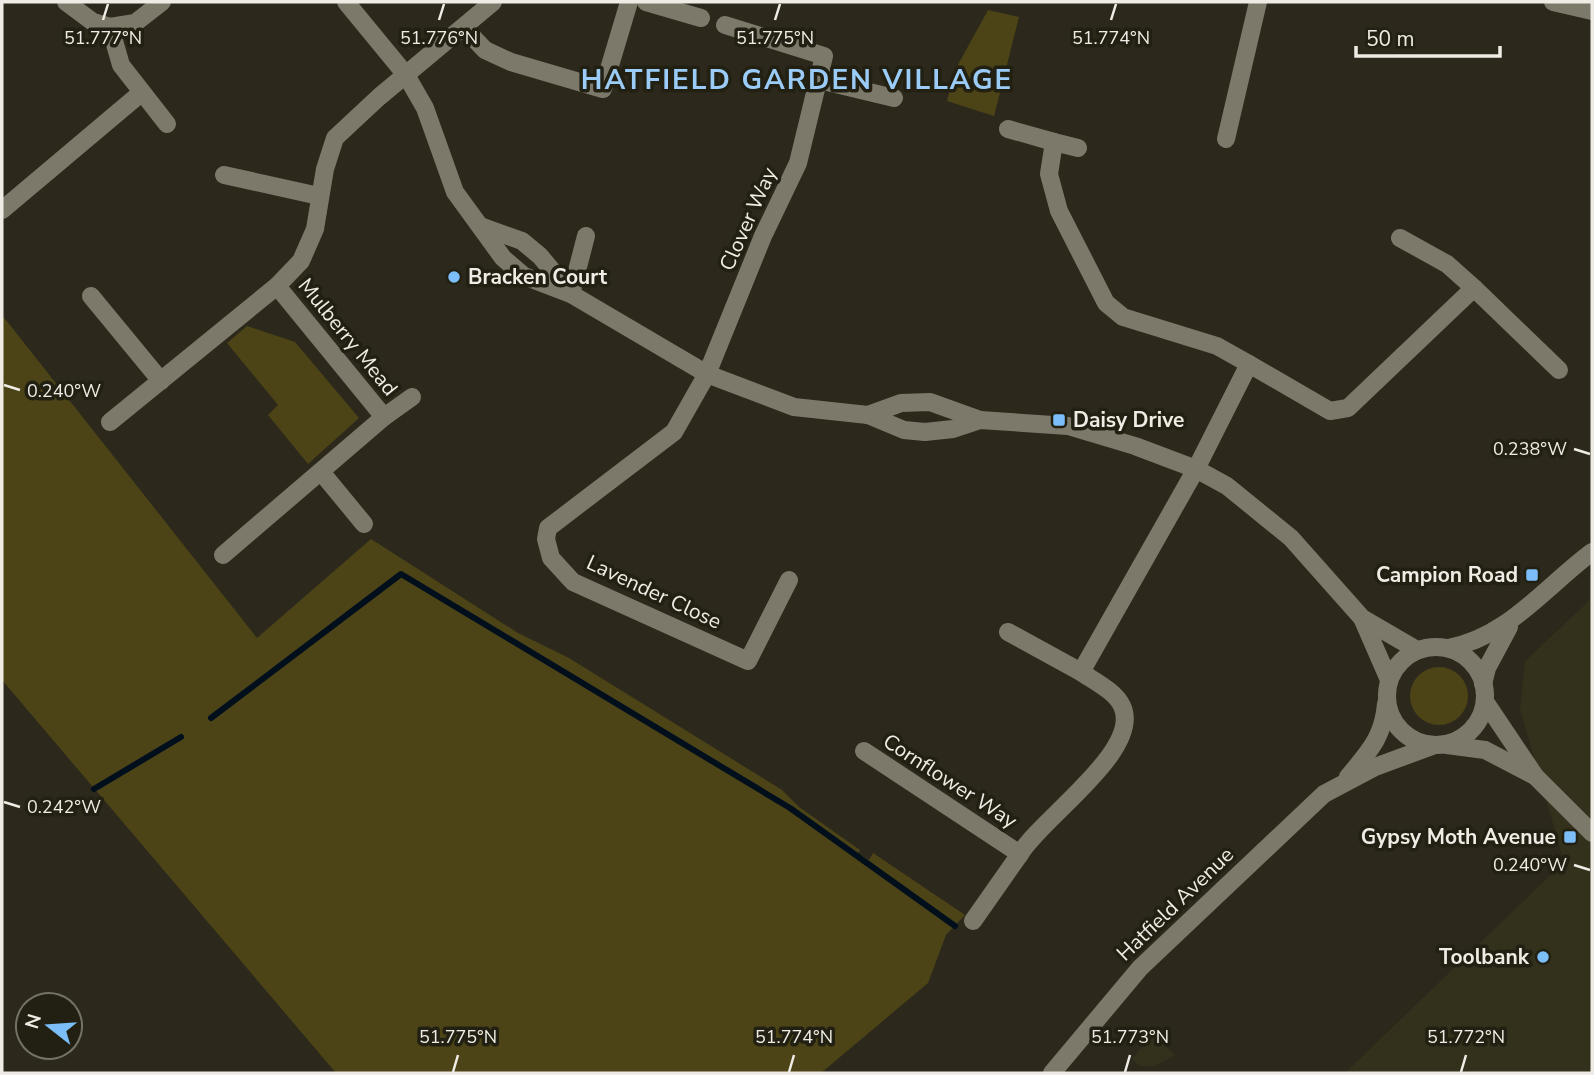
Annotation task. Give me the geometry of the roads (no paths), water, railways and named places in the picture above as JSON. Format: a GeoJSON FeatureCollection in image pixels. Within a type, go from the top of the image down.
{"type":"FeatureCollection","features":[{"type":"Feature","properties":{"kind":"street"},"geometry":{"type":"LineString","coordinates":[[66,2],[93,22],[110,27],[135,23],[162,2]]}},
{"type":"Feature","properties":{"kind":"street"},"geometry":{"type":"LineString","coordinates":[[346,2],[406,75],[425,108],[455,192],[514,270],[571,294],[707,374],[794,407],[868,415],[904,430],[925,432],[953,429],[980,420]]}},
{"type":"Feature","properties":{"kind":"street","name":"Mulberry Mead"},"geometry":{"type":"LineString","coordinates":[[110,422],[277,286],[301,261],[315,229],[319,196],[335,138],[494,2]]}},
{"type":"Feature","properties":{"kind":"street"},"geometry":{"type":"LineString","coordinates":[[464,28],[485,50],[511,62],[603,89],[629,2]]}},
{"type":"Feature","properties":{"kind":"street"},"geometry":{"type":"LineString","coordinates":[[646,2],[701,18]]}},
{"type":"Feature","properties":{"kind":"street"},"geometry":{"type":"LineString","coordinates":[[1226,139],[1258,2]]}},
{"type":"Feature","properties":{"kind":"street"},"geometry":{"type":"LineString","coordinates":[[1553,2],[1592,11]]}},
{"type":"Feature","properties":{"kind":"street","name":"Clover Way"},"geometry":{"type":"LineString","coordinates":[[707,374],[762,236],[798,163],[824,56],[725,25]]}},
{"type":"Feature","properties":{"kind":"street"},"geometry":{"type":"LineString","coordinates":[[110,27],[121,65],[167,124]]}},
{"type":"Feature","properties":{"kind":"street"},"geometry":{"type":"LineString","coordinates":[[820,80],[894,98]]}},
{"type":"Feature","properties":{"kind":"street"},"geometry":{"type":"LineString","coordinates":[[2,209],[141,93]]}},
{"type":"Feature","properties":{"kind":"street"},"geometry":{"type":"LineString","coordinates":[[1008,129],[1079,148]]}},
{"type":"Feature","properties":{"kind":"street"},"geometry":{"type":"LineString","coordinates":[[1054,142],[1049,174],[1059,211],[1106,303],[1123,317],[1217,346],[1330,411],[1348,408],[1474,288]]}},
{"type":"Feature","properties":{"kind":"street"},"geometry":{"type":"LineString","coordinates":[[224,175],[319,196]]}},
{"type":"Feature","properties":{"kind":"street"},"geometry":{"type":"LineString","coordinates":[[480,226],[522,241],[540,256],[571,294]]}},
{"type":"Feature","properties":{"kind":"street"},"geometry":{"type":"LineString","coordinates":[[571,294],[586,236]]}},
{"type":"Feature","properties":{"kind":"street"},"geometry":{"type":"LineString","coordinates":[[1399,238],[1447,264],[1559,370]]}},
{"type":"Feature","properties":{"kind":"street","name":"Mulberry Mead"},"geometry":{"type":"LineString","coordinates":[[223,555],[322,473],[384,417],[277,286]]}},
{"type":"Feature","properties":{"kind":"street"},"geometry":{"type":"LineString","coordinates":[[91,296],[161,381]]}},
{"type":"Feature","properties":{"kind":"street"},"geometry":{"type":"LineString","coordinates":[[1081,672],[1196,469],[1249,364]]}},
{"type":"Feature","properties":{"kind":"street","name":"Lavender Close"},"geometry":{"type":"LineString","coordinates":[[707,374],[674,432],[548,528],[545,539],[551,558],[573,582],[748,660],[789,580]]}},
{"type":"Feature","properties":{"kind":"street"},"geometry":{"type":"LineString","coordinates":[[384,417],[412,397]]}},
{"type":"Feature","properties":{"kind":"street"},"geometry":{"type":"LineString","coordinates":[[868,415],[901,403],[930,401],[980,420],[1068,426],[1135,446],[1196,469],[1227,486],[1291,538],[1362,618],[1417,650]]}},
{"type":"Feature","properties":{"kind":"street"},"geometry":{"type":"LineString","coordinates":[[322,473],[364,524]]}},
{"type":"Feature","properties":{"kind":"street"},"geometry":{"type":"LineString","coordinates":[[1448,648],[1480,640],[1517,615],[1592,552]]}},
{"type":"Feature","properties":{"kind":"street"},"geometry":{"type":"LineString","coordinates":[[1483,684],[1500,640],[1517,615]]}},
{"type":"Feature","properties":{"kind":"street"},"geometry":{"type":"LineString","coordinates":[[1362,618],[1387,689],[1391,718],[1401,732],[1418,743],[1485,750],[1535,776]]}},
{"type":"Feature","properties":{"kind":"street","name":"Cornflower Way"},"geometry":{"type":"LineString","coordinates":[[864,751],[1020,854],[1090,778],[1121,739],[1127,721],[1121,703],[1081,672],[1008,632]]}},
{"type":"Feature","properties":{"kind":"street"},"geometry":{"type":"LineString","coordinates":[[1387,689],[1396,667],[1417,650],[1437,646],[1448,648],[1468,659],[1483,684],[1486,703],[1535,776],[1592,833]]}},
{"type":"Feature","properties":{"kind":"street","name":"Hatfield Avenue"},"geometry":{"type":"LineString","coordinates":[[1344,782],[1374,745],[1384,727],[1387,689]]}},
{"type":"Feature","properties":{"kind":"street"},"geometry":{"type":"LineString","coordinates":[[1439,745],[1463,737],[1473,729],[1486,703]]}},
{"type":"Feature","properties":{"kind":"street","name":"Hatfield Avenue"},"geometry":{"type":"LineString","coordinates":[[1052,1073],[1140,968],[1324,793],[1344,782],[1439,745]]}},
{"type":"Feature","properties":{"kind":"street"},"geometry":{"type":"LineString","coordinates":[[973,921],[1020,854]]}},
{"type":"Feature","properties":{"kind":"waterway"},"geometry":{"type":"LineString","coordinates":[[211,718],[401,574],[790,808],[955,926]]}},
{"type":"Feature","properties":{"kind":"waterway"},"geometry":{"type":"LineString","coordinates":[[94,789],[181,737]]}},
{"type":"Feature","properties":{"kind":"place","name":"Bracken Court"},"geometry":{"type":"Point","coordinates":[454,277]}},
{"type":"Feature","properties":{"kind":"place","name":"Daisy Drive"},"geometry":{"type":"Point","coordinates":[1059,420]}},
{"type":"Feature","properties":{"kind":"place","name":"Campion Road"},"geometry":{"type":"Point","coordinates":[1532,575]}},
{"type":"Feature","properties":{"kind":"place","name":"Gypsy Moth Avenue"},"geometry":{"type":"Point","coordinates":[1570,837]}},
{"type":"Feature","properties":{"kind":"place","name":"Toolbank"},"geometry":{"type":"Point","coordinates":[1543,957]}},
{"type":"Feature","properties":{"kind":"district","name":"HATFIELD GARDEN VILLAGE"},"geometry":{"type":"Point","coordinates":[797,79]}}]}
